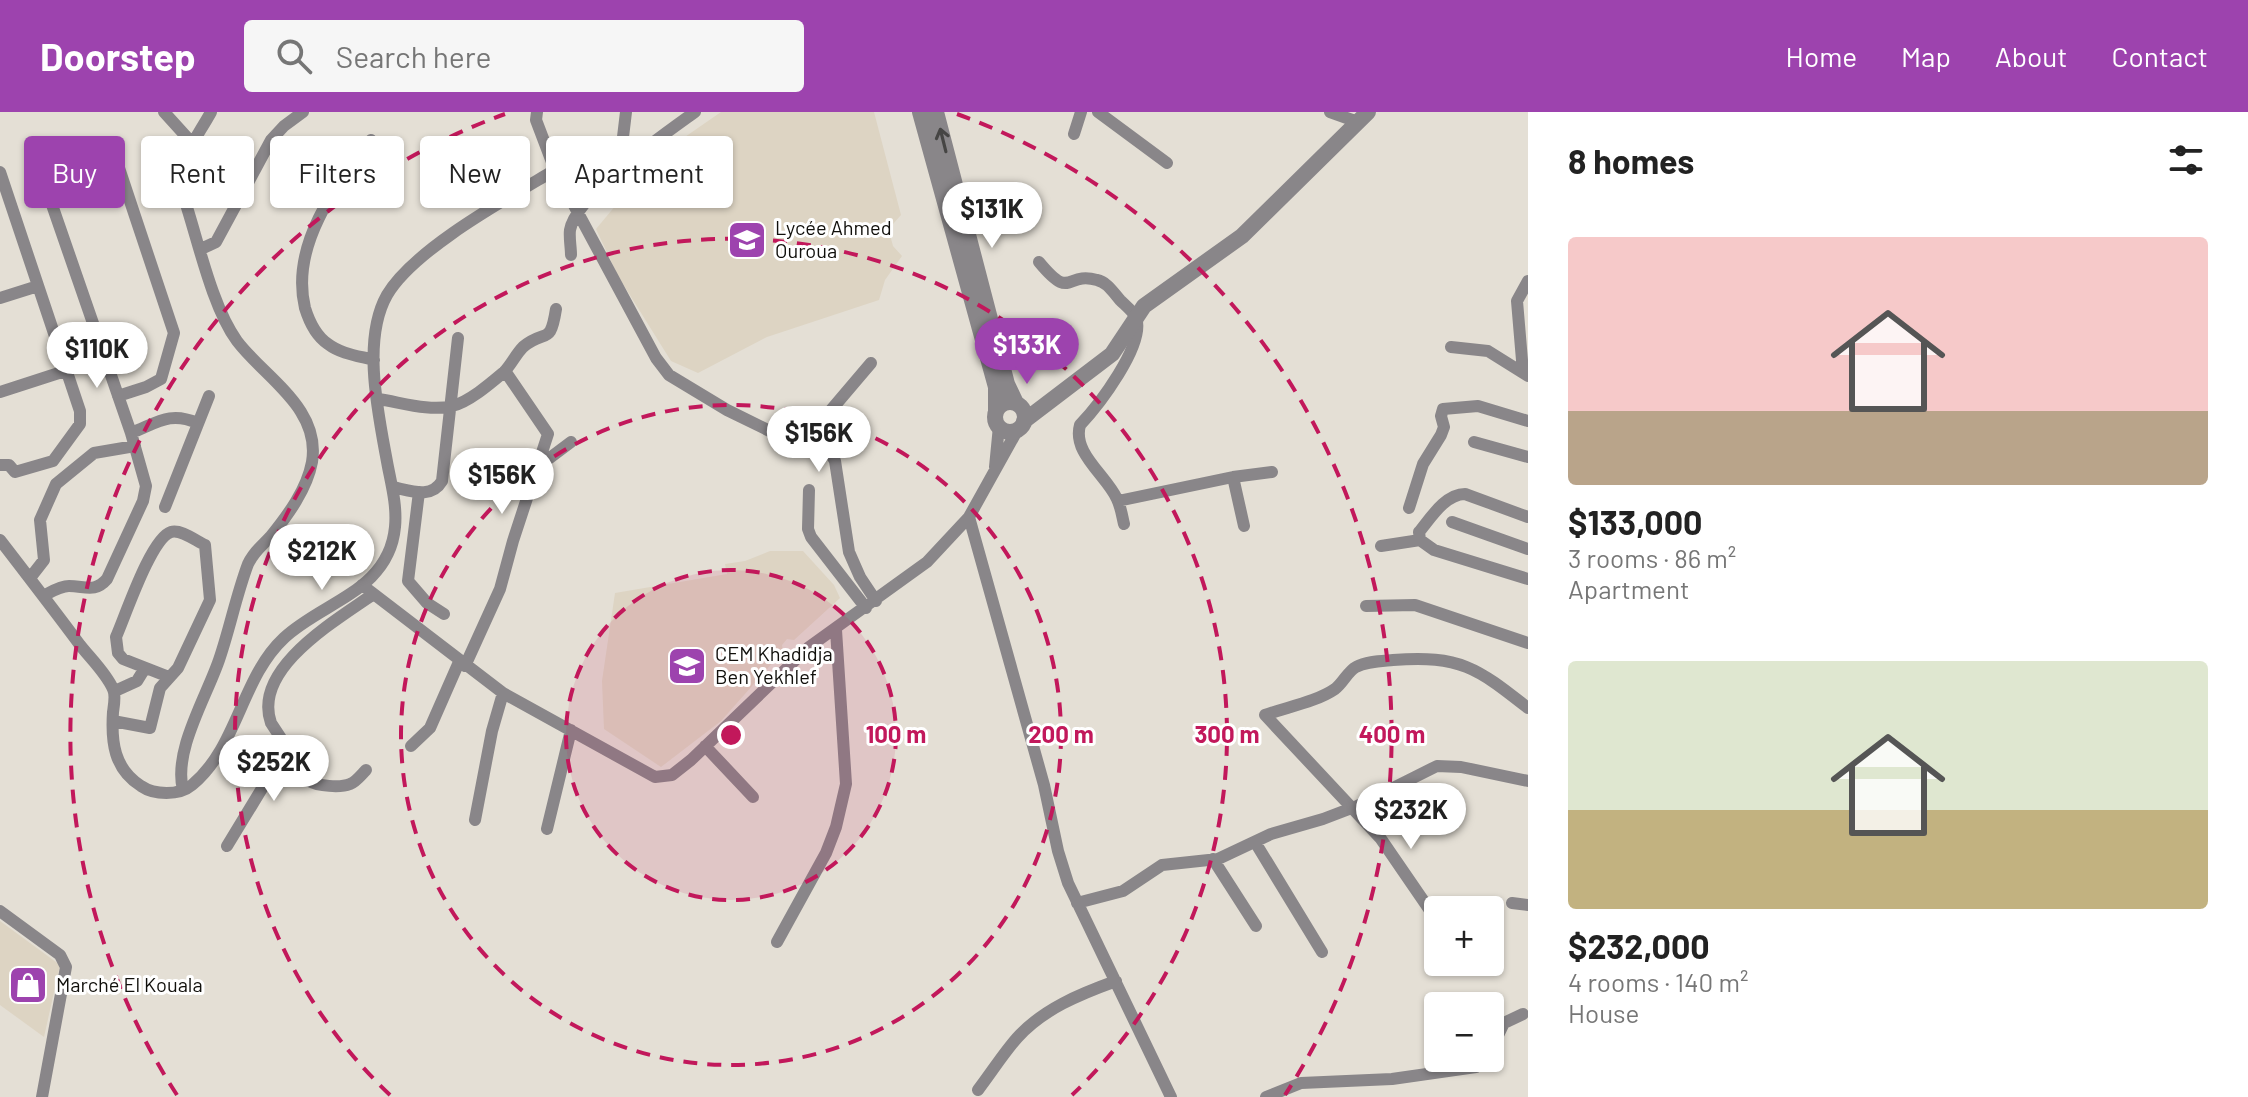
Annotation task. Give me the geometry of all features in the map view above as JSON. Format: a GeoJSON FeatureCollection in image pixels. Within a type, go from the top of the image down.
{"type":"FeatureCollection","features":[{"type":"Feature","properties":{"kind":"street"},"geometry":{"type":"LineString","coordinates":[[164,112],[186,136]]}},
{"type":"Feature","properties":{"kind":"street"},"geometry":{"type":"LineString","coordinates":[[198,136],[211,112]]}},
{"type":"Feature","properties":{"kind":"street"},"geometry":{"type":"LineString","coordinates":[[201,249],[216,242],[271,140],[303,112]]}},
{"type":"Feature","properties":{"kind":"street"},"geometry":{"type":"LineString","coordinates":[[537,112],[536,120],[546,146]]}},
{"type":"Feature","properties":{"kind":"street"},"geometry":{"type":"LineString","coordinates":[[623,136],[626,112]]}},
{"type":"Feature","properties":{"kind":"street"},"geometry":{"type":"LineString","coordinates":[[661,136],[695,112]]}},
{"type":"Feature","properties":{"kind":"street"},"geometry":{"type":"LineString","coordinates":[[920,112],[996,387],[995,467]]}},
{"type":"Feature","properties":{"kind":"street"},"geometry":{"type":"LineString","coordinates":[[367,590],[503,693],[655,777],[672,775],[809,647],[927,562],[969,517],[1021,425],[1024,412],[1007,384],[936,112]]}},
{"type":"Feature","properties":{"kind":"street"},"geometry":{"type":"LineString","coordinates":[[1074,134],[1081,112]]}},
{"type":"Feature","properties":{"kind":"street"},"geometry":{"type":"LineString","coordinates":[[1098,112],[1167,163]]}},
{"type":"Feature","properties":{"kind":"street"},"geometry":{"type":"LineString","coordinates":[[1330,112],[1363,117]]}},
{"type":"Feature","properties":{"kind":"street"},"geometry":{"type":"LineString","coordinates":[[998,419],[1008,432],[1021,425],[1112,354],[1144,306],[1242,236],[1363,117]]}},
{"type":"Feature","properties":{"kind":"street"},"geometry":{"type":"LineString","coordinates":[[0,172],[5,204],[38,286],[80,411],[80,424],[74,434],[47,464],[15,472],[9,465],[0,465]]}},
{"type":"Feature","properties":{"kind":"street"},"geometry":{"type":"LineString","coordinates":[[366,770],[347,785],[314,785],[267,712],[275,679],[305,642],[367,590],[392,544],[395,526],[392,487],[374,360],[374,335],[385,298],[398,278],[427,253],[491,207],[546,175]]}},
{"type":"Feature","properties":{"kind":"street"},"geometry":{"type":"LineString","coordinates":[[118,396],[161,379],[174,333],[125,186]]}},
{"type":"Feature","properties":{"kind":"street"},"geometry":{"type":"LineString","coordinates":[[43,596],[69,586],[92,589],[101,586],[143,501],[146,486],[53,208]]}},
{"type":"Feature","properties":{"kind":"street"},"geometry":{"type":"LineString","coordinates":[[183,790],[179,777],[188,738],[219,660],[248,564],[253,552],[268,540],[287,516],[305,485],[312,461],[312,439],[304,417],[232,332],[189,208]]}},
{"type":"Feature","properties":{"kind":"street"},"geometry":{"type":"LineString","coordinates":[[325,208],[307,249],[302,295],[308,319],[321,338],[341,352],[374,360]]}},
{"type":"Feature","properties":{"kind":"street"},"geometry":{"type":"LineString","coordinates":[[575,208],[656,358],[669,375],[727,410],[786,439],[802,442],[823,440]]}},
{"type":"Feature","properties":{"kind":"street"},"geometry":{"type":"LineString","coordinates":[[571,255],[570,229],[583,208]]}},
{"type":"Feature","properties":{"kind":"street"},"geometry":{"type":"LineString","coordinates":[[1039,262],[1060,283],[1085,279],[1105,283],[1136,317],[1137,331],[1120,372],[1080,425],[1078,433],[1081,447],[1118,501],[1124,524]]}},
{"type":"Feature","properties":{"kind":"street"},"geometry":{"type":"LineString","coordinates":[[1526,374],[1517,301],[1528,281]]}},
{"type":"Feature","properties":{"kind":"street"},"geometry":{"type":"LineString","coordinates":[[0,298],[38,286]]}},
{"type":"Feature","properties":{"kind":"street"},"geometry":{"type":"LineString","coordinates":[[378,399],[437,408],[463,402],[505,371],[527,344],[548,336],[553,331],[556,309]]}},
{"type":"Feature","properties":{"kind":"street"},"geometry":{"type":"LineString","coordinates":[[392,487],[430,492],[438,488],[442,481],[458,338]]}},
{"type":"Feature","properties":{"kind":"street"},"geometry":{"type":"LineString","coordinates":[[1451,347],[1488,351],[1526,374]]}},
{"type":"Feature","properties":{"kind":"street"},"geometry":{"type":"LineString","coordinates":[[871,363],[820,423],[818,432],[835,461],[849,552],[871,605]]}},
{"type":"Feature","properties":{"kind":"street"},"geometry":{"type":"LineString","coordinates":[[0,392],[65,371]]}},
{"type":"Feature","properties":{"kind":"street"},"geometry":{"type":"LineString","coordinates":[[411,746],[430,728],[500,589],[547,438],[546,428],[505,371]]}},
{"type":"Feature","properties":{"kind":"street"},"geometry":{"type":"LineString","coordinates":[[165,507],[209,396]]}},
{"type":"Feature","properties":{"kind":"street"},"geometry":{"type":"LineString","coordinates":[[998,419],[1002,404],[1056,397]]}},
{"type":"Feature","properties":{"kind":"street"},"geometry":{"type":"LineString","coordinates":[[1409,508],[1423,464],[1444,427],[1443,409],[1478,406],[1528,421]]}},
{"type":"Feature","properties":{"kind":"street"},"geometry":{"type":"LineString","coordinates":[[30,578],[44,560],[40,520],[56,484],[94,453],[133,440],[173,417],[181,416],[197,423]]}},
{"type":"Feature","properties":{"kind":"street"},"geometry":{"type":"LineString","coordinates":[[538,466],[571,442]]}},
{"type":"Feature","properties":{"kind":"street"},"geometry":{"type":"LineString","coordinates":[[1474,442],[1528,457]]}},
{"type":"Feature","properties":{"kind":"street"},"geometry":{"type":"LineString","coordinates":[[1118,501],[1272,472]]}},
{"type":"Feature","properties":{"kind":"street"},"geometry":{"type":"LineString","coordinates":[[1233,477],[1244,526]]}},
{"type":"Feature","properties":{"kind":"street"},"geometry":{"type":"LineString","coordinates":[[809,490],[808,529],[811,537],[871,605]]}},
{"type":"Feature","properties":{"kind":"street"},"geometry":{"type":"LineString","coordinates":[[419,492],[408,581],[427,603],[444,614]]}},
{"type":"Feature","properties":{"kind":"street"},"geometry":{"type":"LineString","coordinates":[[1420,540],[1419,532],[1443,504],[1458,494],[1528,517]]}},
{"type":"Feature","properties":{"kind":"street"},"geometry":{"type":"LineString","coordinates":[[969,517],[1044,785],[1058,851],[1077,903],[1171,1097]]}},
{"type":"Feature","properties":{"kind":"street"},"geometry":{"type":"LineString","coordinates":[[1452,522],[1528,549]]}},
{"type":"Feature","properties":{"kind":"street"},"geometry":{"type":"LineString","coordinates":[[113,721],[150,728],[160,688],[178,668],[210,600],[205,545],[172,532],[164,536],[153,550],[116,637],[118,653],[123,659],[169,677]]}},
{"type":"Feature","properties":{"kind":"street"},"geometry":{"type":"LineString","coordinates":[[0,540],[115,691],[113,745],[123,772],[144,789],[177,794],[191,786],[210,764],[238,718],[252,682],[284,637],[351,595],[367,590]]}},
{"type":"Feature","properties":{"kind":"street"},"geometry":{"type":"LineString","coordinates":[[1381,546],[1420,540],[1434,550],[1528,579]]}},
{"type":"Feature","properties":{"kind":"street"},"geometry":{"type":"LineString","coordinates":[[1366,606],[1415,605],[1528,643]]}},
{"type":"Feature","properties":{"kind":"street"},"geometry":{"type":"LineString","coordinates":[[777,942],[826,853],[843,806],[846,784],[836,630]]}},
{"type":"Feature","properties":{"kind":"street"},"geometry":{"type":"LineString","coordinates":[[1424,902],[1381,839],[1265,715],[1332,692],[1354,667],[1371,662],[1415,659],[1445,661],[1469,667],[1488,677],[1528,708]]}},
{"type":"Feature","properties":{"kind":"street"},"geometry":{"type":"LineString","coordinates":[[115,691],[137,681],[145,668]]}},
{"type":"Feature","properties":{"kind":"street"},"geometry":{"type":"LineString","coordinates":[[475,820],[492,731],[503,693]]}},
{"type":"Feature","properties":{"kind":"street"},"geometry":{"type":"LineString","coordinates":[[547,829],[571,730]]}},
{"type":"Feature","properties":{"kind":"street"},"geometry":{"type":"LineString","coordinates":[[227,846],[272,772],[283,741]]}},
{"type":"Feature","properties":{"kind":"street"},"geometry":{"type":"LineString","coordinates":[[705,746],[753,797]]}},
{"type":"Feature","properties":{"kind":"street"},"geometry":{"type":"LineString","coordinates":[[1077,903],[1123,891],[1162,865],[1213,859],[1350,808],[1437,766],[1461,767],[1528,781]]}},
{"type":"Feature","properties":{"kind":"street"},"geometry":{"type":"LineString","coordinates":[[1255,842],[1322,952]]}},
{"type":"Feature","properties":{"kind":"street"},"geometry":{"type":"LineString","coordinates":[[1213,859],[1256,926]]}},
{"type":"Feature","properties":{"kind":"street"},"geometry":{"type":"LineString","coordinates":[[1512,903],[1528,905]]}},
{"type":"Feature","properties":{"kind":"street"},"geometry":{"type":"LineString","coordinates":[[0,911],[60,955],[66,967],[42,1097]]}},
{"type":"Feature","properties":{"kind":"street"},"geometry":{"type":"LineString","coordinates":[[978,1090],[1018,1037],[1033,1024],[1063,1002],[1116,981]]}},
{"type":"Feature","properties":{"kind":"street"},"geometry":{"type":"LineString","coordinates":[[1504,1023],[1523,1014]]}},
{"type":"Feature","properties":{"kind":"street"},"geometry":{"type":"LineString","coordinates":[[1266,1097],[1301,1083],[1392,1079],[1441,1072]]}},
{"type":"Feature","properties":{"kind":"shaded area","name":"Lycée Ahmed Ouroua"},"geometry":{"type":"Polygon","coordinates":[[[721,112],[874,112],[901,215],[893,224],[890,235],[893,246],[902,256],[885,280],[879,300],[767,337],[698,373],[671,361],[618,276],[596,229],[614,208],[733,208],[733,136],[686,136],[721,112]]]}},
{"type":"Feature","properties":{"kind":"shaded area","name":"CEM Khadidja Ben Yekhlef"},"geometry":{"type":"Polygon","coordinates":[[[770,551],[803,551],[834,585],[840,598],[794,640],[787,639],[782,645],[783,651],[721,721],[661,767],[604,729],[602,681],[615,593],[727,574],[725,564],[745,561],[770,551]]]}},
{"type":"Feature","properties":{"kind":"shaded area","name":"Marché El Kouala"},"geometry":{"type":"Polygon","coordinates":[[[0,921],[60,965],[44,1037],[0,1005],[0,921]]]}},
{"type":"Feature","properties":{"kind":"place","name":"Lycée Ahmed Ouroua"},"geometry":{"type":"Point","coordinates":[747,240]}},
{"type":"Feature","properties":{"kind":"place","name":"CEM Khadidja Ben Yekhlef"},"geometry":{"type":"Point","coordinates":[687,666]}},
{"type":"Feature","properties":{"kind":"place","name":"Marché El Kouala"},"geometry":{"type":"Point","coordinates":[28,985]}}]}
